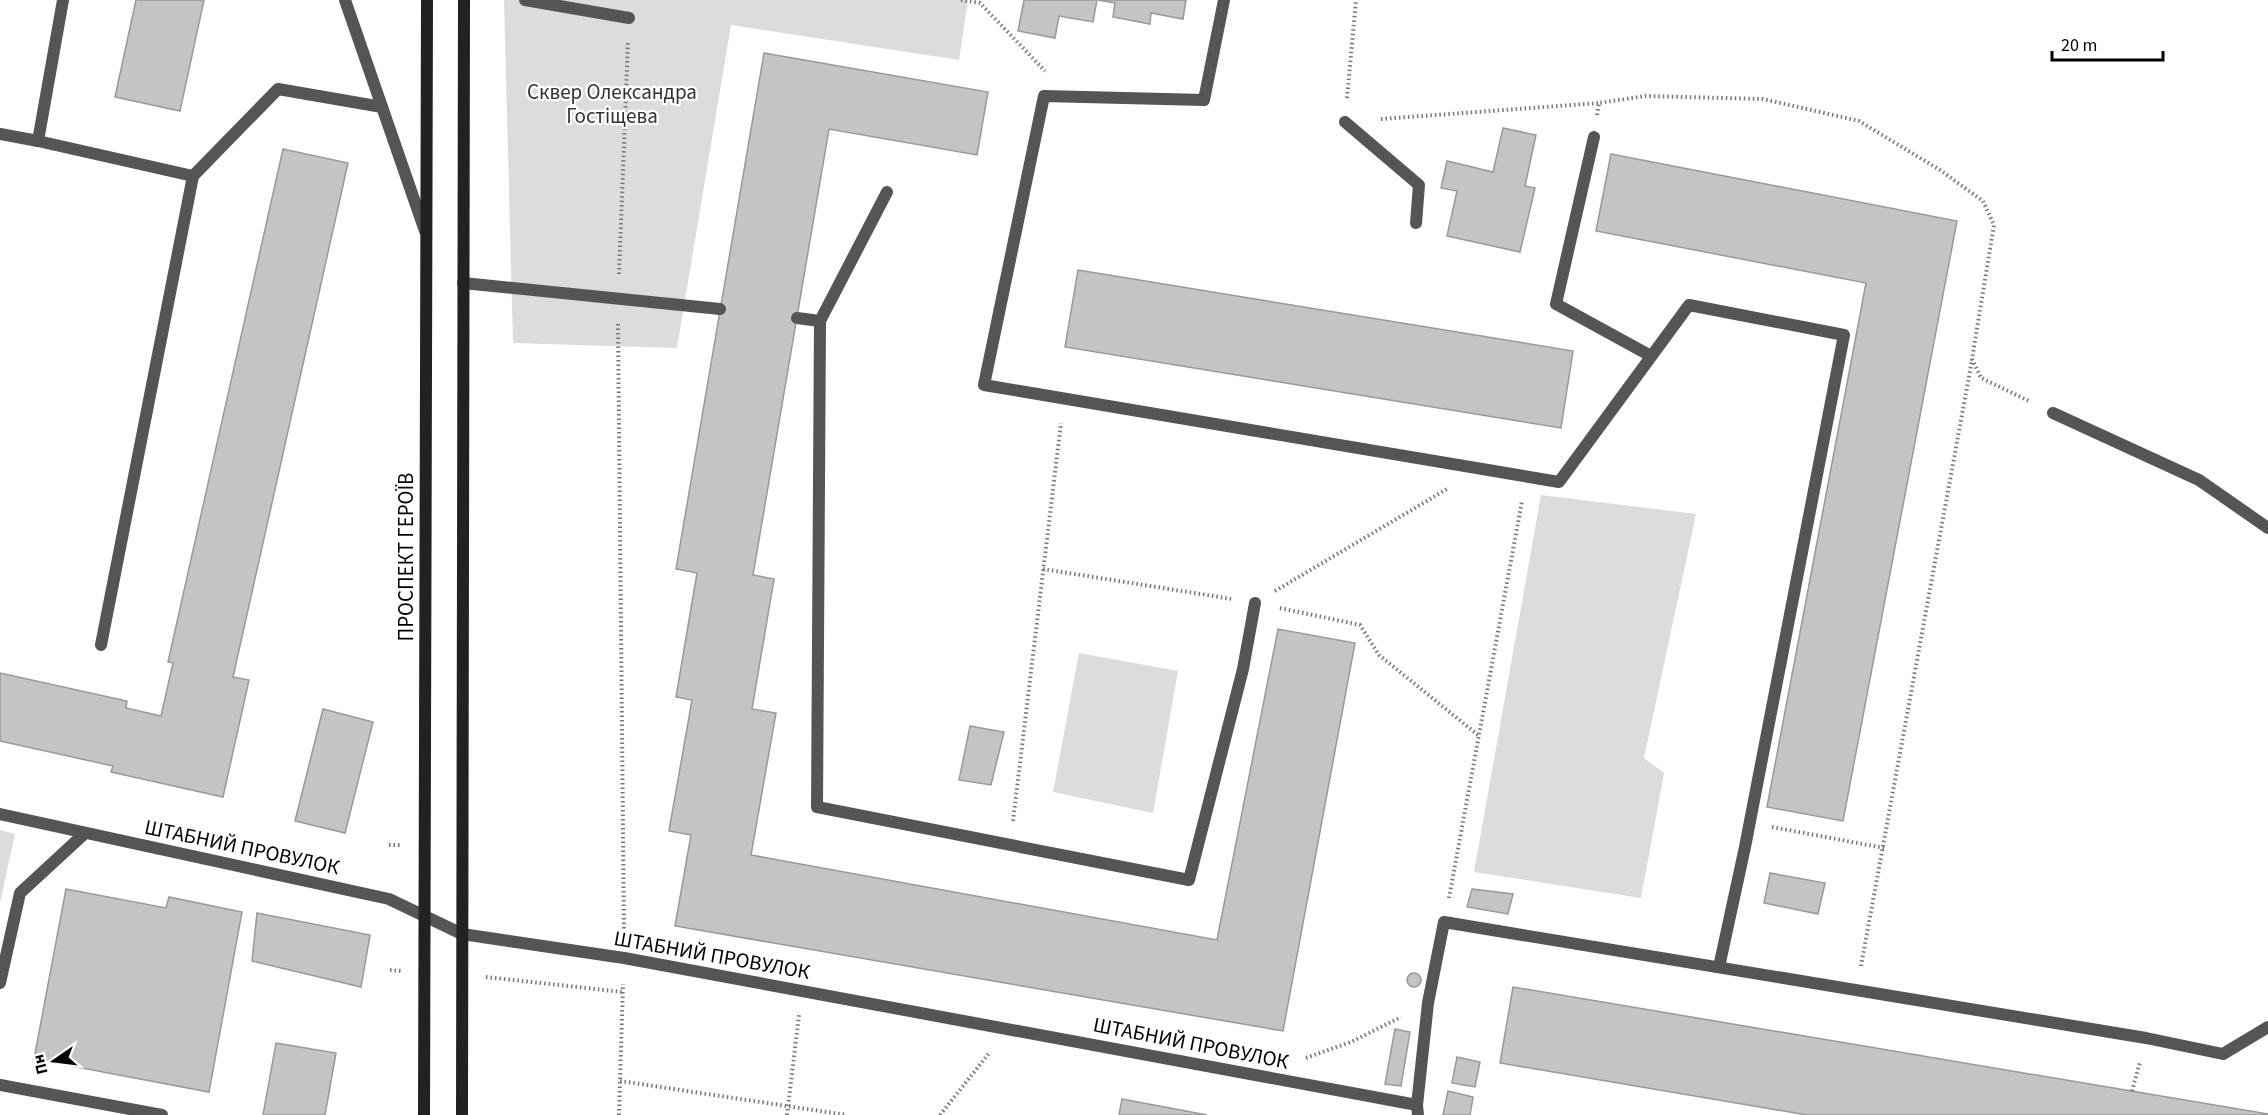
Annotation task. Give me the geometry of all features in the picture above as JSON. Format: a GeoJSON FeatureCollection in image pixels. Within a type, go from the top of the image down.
{"type":"FeatureCollection","features":[{"type":"Feature","properties":{"kind":"main road","name":"ПРОСПЕКТ ГЕРОЇВ"},"geometry":{"type":"LineString","coordinates":[[424,1115],[427,0]]}},
{"type":"Feature","properties":{"kind":"main road"},"geometry":{"type":"LineString","coordinates":[[462,1115],[464,0]]}},
{"type":"Feature","properties":{"kind":"street"},"geometry":{"type":"LineString","coordinates":[[38,141],[63,0]]}},
{"type":"Feature","properties":{"kind":"street"},"geometry":{"type":"LineString","coordinates":[[345,0],[427,237]]}},
{"type":"Feature","properties":{"kind":"street"},"geometry":{"type":"LineString","coordinates":[[525,0],[629,18]]}},
{"type":"Feature","properties":{"kind":"street"},"geometry":{"type":"LineString","coordinates":[[1224,0],[1204,99],[1044,96],[984,385],[1559,482],[1689,305],[1844,335],[1750,822],[1719,967]]}},
{"type":"Feature","properties":{"kind":"street"},"geometry":{"type":"LineString","coordinates":[[100,645],[193,176],[278,89],[382,107]]}},
{"type":"Feature","properties":{"kind":"street"},"geometry":{"type":"LineString","coordinates":[[1345,122],[1419,185],[1416,224]]}},
{"type":"Feature","properties":{"kind":"street"},"geometry":{"type":"LineString","coordinates":[[0,134],[193,176]]}},
{"type":"Feature","properties":{"kind":"street"},"geometry":{"type":"LineString","coordinates":[[1594,137],[1556,304],[1652,356]]}},
{"type":"Feature","properties":{"kind":"street"},"geometry":{"type":"LineString","coordinates":[[887,192],[820,321],[817,807],[1189,880],[1243,669],[1255,603]]}},
{"type":"Feature","properties":{"kind":"street"},"geometry":{"type":"LineString","coordinates":[[463,283],[720,309]]}},
{"type":"Feature","properties":{"kind":"street"},"geometry":{"type":"LineString","coordinates":[[797,318],[820,321]]}},
{"type":"Feature","properties":{"kind":"street"},"geometry":{"type":"LineString","coordinates":[[2054,413],[2199,480],[2268,528]]}},
{"type":"Feature","properties":{"kind":"street","name":"ШТАБНИЙ ПРОВУЛОК"},"geometry":{"type":"LineString","coordinates":[[0,814],[84,834],[390,898],[462,934],[624,958],[1008,1029],[1417,1110]]}},
{"type":"Feature","properties":{"kind":"street"},"geometry":{"type":"LineString","coordinates":[[0,982],[20,893],[84,834]]}},
{"type":"Feature","properties":{"kind":"street"},"geometry":{"type":"LineString","coordinates":[[1417,1110],[1428,1003],[1444,922],[2146,1038],[2223,1054],[2268,1027]]}},
{"type":"Feature","properties":{"kind":"street"},"geometry":{"type":"LineString","coordinates":[[0,1085],[162,1115]]}},
{"type":"Feature","properties":{"kind":"path"},"geometry":{"type":"LineString","coordinates":[[961,0],[980,3]]}},
{"type":"Feature","properties":{"kind":"path"},"geometry":{"type":"LineString","coordinates":[[975,0],[1045,72],[1044,96]]}},
{"type":"Feature","properties":{"kind":"path"},"geometry":{"type":"LineString","coordinates":[[1356,0],[1345,122],[1599,103],[1645,96],[1764,99],[1859,121],[1940,170],[1983,201],[1994,225],[1884,848],[1856,990]]}},
{"type":"Feature","properties":{"kind":"path"},"geometry":{"type":"LineString","coordinates":[[619,1115],[624,958],[618,299],[629,18]]}},
{"type":"Feature","properties":{"kind":"path"},"geometry":{"type":"LineString","coordinates":[[1594,137],[1599,103]]}},
{"type":"Feature","properties":{"kind":"path"},"geometry":{"type":"LineString","coordinates":[[1972,359],[1981,378],[2054,413]]}},
{"type":"Feature","properties":{"kind":"path"},"geometry":{"type":"LineString","coordinates":[[1010,845],[1064,399]]}},
{"type":"Feature","properties":{"kind":"path"},"geometry":{"type":"LineString","coordinates":[[1255,603],[1481,468]]}},
{"type":"Feature","properties":{"kind":"path"},"geometry":{"type":"LineString","coordinates":[[1444,922],[1526,476]]}},
{"type":"Feature","properties":{"kind":"path"},"geometry":{"type":"LineString","coordinates":[[1043,569],[1255,603],[1360,625],[1379,655],[1478,735]]}},
{"type":"Feature","properties":{"kind":"path"},"geometry":{"type":"LineString","coordinates":[[1750,822],[1884,848]]}},
{"type":"Feature","properties":{"kind":"path"},"geometry":{"type":"LineString","coordinates":[[390,970],[424,972]]}},
{"type":"Feature","properties":{"kind":"path"},"geometry":{"type":"LineString","coordinates":[[462,975],[623,992]]}},
{"type":"Feature","properties":{"kind":"path"},"geometry":{"type":"LineString","coordinates":[[786,1115],[802,991]]}},
{"type":"Feature","properties":{"kind":"path"},"geometry":{"type":"LineString","coordinates":[[1300,1061],[1351,1042],[1428,1003]]}},
{"type":"Feature","properties":{"kind":"path"},"geometry":{"type":"LineString","coordinates":[[940,1115],[1008,1029]]}},
{"type":"Feature","properties":{"kind":"path"},"geometry":{"type":"LineString","coordinates":[[620,1081],[847,1115]]}},
{"type":"Feature","properties":{"kind":"green space","name":"Сквер Олександра Гостіщева"},"geometry":{"type":"Polygon","coordinates":[[[504,0],[968,0],[959,60],[731,25],[677,348],[513,343],[504,0]]]}},
{"type":"Feature","properties":{"kind":"green space"},"geometry":{"type":"Polygon","coordinates":[[[1541,495],[1696,514],[1644,758],[1664,773],[1641,898],[1474,872],[1541,495]]]}},
{"type":"Feature","properties":{"kind":"green space"},"geometry":{"type":"Polygon","coordinates":[[[1079,653],[1178,671],[1153,813],[1053,792],[1079,653]]]}},
{"type":"Feature","properties":{"kind":"green space"},"geometry":{"type":"Polygon","coordinates":[[[0,830],[15,834],[0,903],[0,830]]]}},
{"type":"Feature","properties":{"kind":"building"},"geometry":{"type":"Polygon","coordinates":[[[136,0],[204,0],[180,111],[115,97],[136,0]]]}},
{"type":"Feature","properties":{"kind":"building"},"geometry":{"type":"Polygon","coordinates":[[[1024,0],[1097,0],[1093,22],[1059,16],[1055,38],[1018,31],[1024,0]]]}},
{"type":"Feature","properties":{"kind":"building"},"geometry":{"type":"Polygon","coordinates":[[[1098,0],[1186,0],[1183,19],[1151,13],[1150,24],[1113,17],[1115,3],[1098,0]]]}},
{"type":"Feature","properties":{"kind":"building"},"geometry":{"type":"Polygon","coordinates":[[[764,53],[988,92],[977,155],[829,129],[753,575],[774,579],[752,709],[776,713],[751,855],[1217,940],[1278,629],[1355,643],[1283,1031],[675,926],[691,835],[669,831],[692,700],[676,697],[697,573],[676,569],[764,53]]]}},
{"type":"Feature","properties":{"kind":"building"},"geometry":{"type":"Polygon","coordinates":[[[1503,128],[1536,135],[1525,186],[1535,188],[1520,252],[1447,236],[1457,191],[1441,188],[1447,161],[1493,172],[1503,128]]]}},
{"type":"Feature","properties":{"kind":"building"},"geometry":{"type":"Polygon","coordinates":[[[283,149],[348,163],[233,677],[249,680],[223,797],[111,772],[113,766],[0,741],[0,673],[127,701],[126,708],[161,716],[173,663],[168,662],[283,149]]]}},
{"type":"Feature","properties":{"kind":"building"},"geometry":{"type":"Polygon","coordinates":[[[1611,154],[1957,221],[1843,821],[1767,807],[1866,283],[1596,231],[1611,154]]]}},
{"type":"Feature","properties":{"kind":"building"},"geometry":{"type":"Polygon","coordinates":[[[1078,270],[1573,351],[1561,428],[1065,347],[1078,270]]]}},
{"type":"Feature","properties":{"kind":"building"},"geometry":{"type":"Polygon","coordinates":[[[323,709],[373,722],[345,833],[295,821],[323,709]]]}},
{"type":"Feature","properties":{"kind":"building"},"geometry":{"type":"Polygon","coordinates":[[[970,726],[1004,732],[991,785],[959,780],[970,726]]]}},
{"type":"Feature","properties":{"kind":"building"},"geometry":{"type":"Polygon","coordinates":[[[1770,873],[1825,883],[1818,914],[1764,903],[1770,873]]]}},
{"type":"Feature","properties":{"kind":"building"},"geometry":{"type":"Polygon","coordinates":[[[66,889],[166,908],[169,897],[242,912],[209,1092],[34,1059],[66,889]]]}},
{"type":"Feature","properties":{"kind":"building"},"geometry":{"type":"Polygon","coordinates":[[[1472,889],[1513,894],[1508,914],[1467,907],[1472,889]]]}},
{"type":"Feature","properties":{"kind":"building"},"geometry":{"type":"Polygon","coordinates":[[[257,913],[370,935],[361,987],[252,961],[257,913]]]}},
{"type":"Feature","properties":{"kind":"building"},"geometry":{"type":"Polygon","coordinates":[[[1411,973],[1417,973],[1421,980],[1417,987],[1411,987],[1407,983],[1407,977],[1411,973]]]}},
{"type":"Feature","properties":{"kind":"building"},"geometry":{"type":"Polygon","coordinates":[[[1513,987],[2268,1115],[1807,1115],[1500,1063],[1513,987]]]}},
{"type":"Feature","properties":{"kind":"building"},"geometry":{"type":"Polygon","coordinates":[[[1395,1029],[1410,1032],[1401,1086],[1385,1084],[1395,1029]]]}},
{"type":"Feature","properties":{"kind":"building"},"geometry":{"type":"Polygon","coordinates":[[[276,1043],[336,1053],[325,1115],[263,1115],[276,1043]]]}},
{"type":"Feature","properties":{"kind":"building"},"geometry":{"type":"Polygon","coordinates":[[[1457,1057],[1480,1062],[1475,1087],[1452,1083],[1457,1057]]]}},
{"type":"Feature","properties":{"kind":"building"},"geometry":{"type":"Polygon","coordinates":[[[1448,1091],[1473,1097],[1470,1115],[1443,1115],[1448,1091]]]}},
{"type":"Feature","properties":{"kind":"building"},"geometry":{"type":"Polygon","coordinates":[[[1122,1099],[1207,1115],[1119,1115],[1122,1099]]]}}]}
